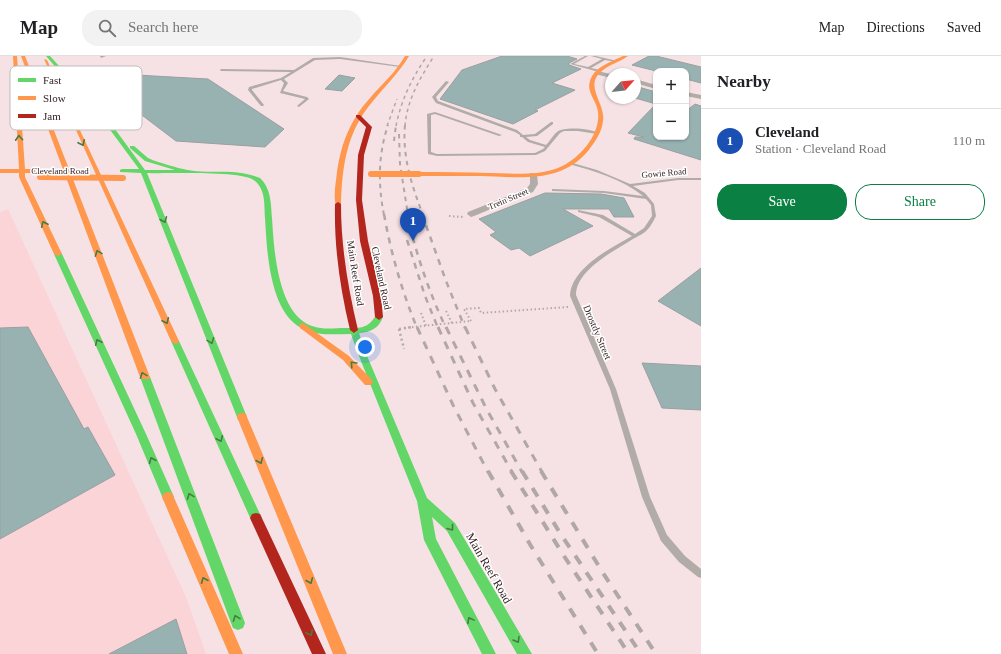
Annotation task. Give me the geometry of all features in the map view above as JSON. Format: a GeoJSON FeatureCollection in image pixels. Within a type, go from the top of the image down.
{"type":"FeatureCollection","features":[{"type":"Feature","properties":{"kind":"main road"},"geometry":{"type":"LineString","coordinates":[[15,56],[16,66]]}},
{"type":"Feature","properties":{"kind":"main road"},"geometry":{"type":"LineString","coordinates":[[23,56],[27,66]]}},
{"type":"Feature","properties":{"kind":"main road"},"geometry":{"type":"LineString","coordinates":[[43,56],[48,66]]}},
{"type":"Feature","properties":{"kind":"main road"},"geometry":{"type":"LineString","coordinates":[[48,56],[57,66]]}},
{"type":"Feature","properties":{"kind":"main road","name":"Main Reef Road"},"geometry":{"type":"LineString","coordinates":[[407,56],[358,116],[351,126],[344,144],[339,177],[338,208],[338,232],[344,284],[354,331],[378,394],[423,502],[430,540],[450,582],[489,654]]}},
{"type":"Feature","properties":{"kind":"main road"},"geometry":{"type":"LineString","coordinates":[[359,174],[533,175],[553,172],[570,163],[597,133],[600,125],[601,113],[591,86],[598,72],[626,56]]}},
{"type":"Feature","properties":{"kind":"main road","name":"Cleveland Road"},"geometry":{"type":"LineString","coordinates":[[303,326],[322,331],[354,331],[374,325],[378,322],[380,311],[364,243],[359,174],[361,150],[369,127],[358,116]]}},
{"type":"Feature","properties":{"kind":"main road"},"geometry":{"type":"LineString","coordinates":[[19,130],[22,174],[141,434],[236,654]]}},
{"type":"Feature","properties":{"kind":"main road"},"geometry":{"type":"LineString","coordinates":[[51,130],[241,632]]}},
{"type":"Feature","properties":{"kind":"main road"},"geometry":{"type":"LineString","coordinates":[[77,130],[319,654]]}},
{"type":"Feature","properties":{"kind":"main road"},"geometry":{"type":"LineString","coordinates":[[115,130],[124,141],[156,194],[232,393],[340,654]]}},
{"type":"Feature","properties":{"kind":"main road"},"geometry":{"type":"LineString","coordinates":[[116,130],[147,160],[184,171]]}},
{"type":"Feature","properties":{"kind":"main road","name":"Cleveland Road"},"geometry":{"type":"LineString","coordinates":[[0,171],[22,174],[122,175],[145,175],[184,171],[240,173],[255,177],[260,182]]}},
{"type":"Feature","properties":{"kind":"main road","name":"Cleveland Road"},"geometry":{"type":"LineString","coordinates":[[0,177],[22,174]]}},
{"type":"Feature","properties":{"kind":"main road","name":"Cleveland Road"},"geometry":{"type":"LineString","coordinates":[[145,175],[175,181],[236,180],[260,182]]}},
{"type":"Feature","properties":{"kind":"main road"},"geometry":{"type":"LineString","coordinates":[[260,182],[264,187],[267,196],[270,246],[276,278],[285,303],[291,313],[303,326],[349,360],[378,394]]}},
{"type":"Feature","properties":{"kind":"main road","name":"Main Reef Road"},"geometry":{"type":"LineString","coordinates":[[423,502],[451,527],[525,654]]}},
{"type":"Feature","properties":{"kind":"street"},"geometry":{"type":"LineString","coordinates":[[598,72],[605,74]]}},
{"type":"Feature","properties":{"kind":"street"},"geometry":{"type":"LineString","coordinates":[[641,83],[653,86]]}},
{"type":"Feature","properties":{"kind":"street"},"geometry":{"type":"LineString","coordinates":[[689,95],[701,97]]}},
{"type":"Feature","properties":{"kind":"street","name":"Trein Street"},"geometry":{"type":"LineString","coordinates":[[470,214],[530,190],[534,184],[533,175]]}},
{"type":"Feature","properties":{"kind":"lane"},"geometry":{"type":"LineString","coordinates":[[101,57],[105,56]]}},
{"type":"Feature","properties":{"kind":"lane"},"geometry":{"type":"LineString","coordinates":[[587,56],[572,64],[598,72]]}},
{"type":"Feature","properties":{"kind":"lane"},"geometry":{"type":"LineString","coordinates":[[592,56],[616,61]]}},
{"type":"Feature","properties":{"kind":"lane"},"geometry":{"type":"LineString","coordinates":[[262,105],[250,88],[282,79],[314,59],[338,57],[400,66]]}},
{"type":"Feature","properties":{"kind":"lane"},"geometry":{"type":"LineString","coordinates":[[588,68],[605,59]]}},
{"type":"Feature","properties":{"kind":"lane"},"geometry":{"type":"LineString","coordinates":[[221,70],[294,71]]}},
{"type":"Feature","properties":{"kind":"lane"},"geometry":{"type":"LineString","coordinates":[[282,79],[286,83],[281,92],[307,99],[299,106]]}},
{"type":"Feature","properties":{"kind":"lane"},"geometry":{"type":"LineString","coordinates":[[447,82],[434,97],[437,102],[516,131],[520,136],[528,141],[547,146]]}},
{"type":"Feature","properties":{"kind":"lane"},"geometry":{"type":"LineString","coordinates":[[500,135],[435,112],[429,114],[429,153],[433,154],[528,155],[541,152],[559,132],[564,130],[578,130],[597,133]]}},
{"type":"Feature","properties":{"kind":"lane"},"geometry":{"type":"LineString","coordinates":[[520,136],[536,135],[552,123]]}},
{"type":"Feature","properties":{"kind":"lane"},"geometry":{"type":"LineString","coordinates":[[570,163],[612,176],[629,184],[648,198]]}},
{"type":"Feature","properties":{"kind":"lane","name":"Gowie Road"},"geometry":{"type":"LineString","coordinates":[[629,184],[678,179],[701,179]]}},
{"type":"Feature","properties":{"kind":"lane"},"geometry":{"type":"LineString","coordinates":[[553,190],[604,192],[648,198]]}},
{"type":"Feature","properties":{"kind":"lane","name":"Drostdy Street"},"geometry":{"type":"LineString","coordinates":[[648,198],[654,208],[654,220],[646,229],[598,260],[585,271],[574,287],[573,296],[613,389],[646,497],[664,538],[682,559],[701,574]]}},
{"type":"Feature","properties":{"kind":"lane"},"geometry":{"type":"LineString","coordinates":[[580,211],[601,216],[636,236]]}},
{"type":"Feature","properties":{"kind":"path"},"geometry":{"type":"LineString","coordinates":[[404,349],[398,329],[471,321],[464,309],[479,308],[481,313],[577,306]]}},
{"type":"Feature","properties":{"kind":"path"},"geometry":{"type":"LineString","coordinates":[[446,311],[452,323]]}},
{"type":"Feature","properties":{"kind":"path"},"geometry":{"type":"LineString","coordinates":[[421,313],[426,326]]}},
{"type":"Feature","properties":{"kind":"shaded area"},"geometry":{"type":"Polygon","coordinates":[[[8,209],[186,597],[206,654],[0,654],[0,212],[8,209]]]}},
{"type":"Feature","properties":{"kind":"building"},"geometry":{"type":"Polygon","coordinates":[[[502,56],[567,56],[577,59],[569,63],[569,65],[581,69],[552,83],[575,90],[535,110],[538,111],[513,124],[440,99],[462,70],[502,56]]]}},
{"type":"Feature","properties":{"kind":"building"},"geometry":{"type":"Polygon","coordinates":[[[649,56],[656,56],[701,67],[701,83],[689,80],[689,68],[653,68],[653,70],[632,65],[649,56]]]}},
{"type":"Feature","properties":{"kind":"building"},"geometry":{"type":"Polygon","coordinates":[[[142,75],[208,79],[284,129],[265,147],[176,141],[142,115],[142,75]]]}},
{"type":"Feature","properties":{"kind":"building"},"geometry":{"type":"Polygon","coordinates":[[[339,75],[355,78],[342,91],[325,89],[339,75]]]}},
{"type":"Feature","properties":{"kind":"building"},"geometry":{"type":"Polygon","coordinates":[[[641,88],[653,91],[653,103],[641,100],[641,88]]]}},
{"type":"Feature","properties":{"kind":"building"},"geometry":{"type":"Polygon","coordinates":[[[695,104],[701,106],[701,160],[634,139],[635,137],[644,137],[628,133],[653,107],[653,140],[689,140],[689,109],[695,104]]]}},
{"type":"Feature","properties":{"kind":"building"},"geometry":{"type":"Polygon","coordinates":[[[545,193],[601,194],[624,198],[634,217],[614,217],[609,209],[563,209],[593,226],[530,256],[519,248],[511,250],[490,235],[496,232],[479,219],[545,193]]]}},
{"type":"Feature","properties":{"kind":"building"},"geometry":{"type":"Polygon","coordinates":[[[701,268],[701,326],[658,301],[701,268]]]}},
{"type":"Feature","properties":{"kind":"building"},"geometry":{"type":"Polygon","coordinates":[[[28,327],[84,429],[88,427],[115,475],[0,539],[0,328],[28,327]]]}},
{"type":"Feature","properties":{"kind":"building"},"geometry":{"type":"Polygon","coordinates":[[[642,363],[701,366],[701,410],[662,408],[642,363]]]}},
{"type":"Feature","properties":{"kind":"building"},"geometry":{"type":"Polygon","coordinates":[[[176,619],[187,654],[109,654],[176,619]]]}},
{"type":"Feature","properties":{"kind":"railway"},"geometry":{"type":"LineString","coordinates":[[396,126],[398,116],[408,90],[427,56]]}},
{"type":"Feature","properties":{"kind":"railway"},"geometry":{"type":"LineString","coordinates":[[405,126],[411,98],[434,56]]}},
{"type":"Feature","properties":{"kind":"railway"},"geometry":{"type":"LineString","coordinates":[[387,126],[397,99]]}},
{"type":"Feature","properties":{"kind":"railway"},"geometry":{"type":"LineString","coordinates":[[384,215],[380,170],[382,148],[388,125]]}},
{"type":"Feature","properties":{"kind":"railway"},"geometry":{"type":"LineString","coordinates":[[394,141],[396,125]]}},
{"type":"Feature","properties":{"kind":"railway"},"geometry":{"type":"LineString","coordinates":[[405,125],[404,137],[406,160],[423,215]]}},
{"type":"Feature","properties":{"kind":"railway"},"geometry":{"type":"LineString","coordinates":[[399,134],[400,164],[408,215]]}},
{"type":"Feature","properties":{"kind":"railway"},"geometry":{"type":"LineString","coordinates":[[384,214],[390,243],[406,300],[417,328]]}},
{"type":"Feature","properties":{"kind":"railway"},"geometry":{"type":"LineString","coordinates":[[407,214],[414,244],[434,301],[446,328]]}},
{"type":"Feature","properties":{"kind":"railway"},"geometry":{"type":"LineString","coordinates":[[422,214],[465,328]]}},
{"type":"Feature","properties":{"kind":"railway"},"geometry":{"type":"LineString","coordinates":[[407,240],[425,296],[438,328]]}},
{"type":"Feature","properties":{"kind":"railway"},"geometry":{"type":"LineString","coordinates":[[417,327],[453,405],[488,472]]}},
{"type":"Feature","properties":{"kind":"railway"},"geometry":{"type":"LineString","coordinates":[[438,327],[473,403],[512,472]]}},
{"type":"Feature","properties":{"kind":"railway"},"geometry":{"type":"LineString","coordinates":[[446,327],[486,408],[522,472]]}},
{"type":"Feature","properties":{"kind":"railway"},"geometry":{"type":"LineString","coordinates":[[465,327],[495,389],[542,472]]}},
{"type":"Feature","properties":{"kind":"railway"},"geometry":{"type":"LineString","coordinates":[[488,471],[531,546],[598,654]]}},
{"type":"Feature","properties":{"kind":"railway"},"geometry":{"type":"LineString","coordinates":[[511,471],[564,556],[629,654]]}},
{"type":"Feature","properties":{"kind":"railway"},"geometry":{"type":"LineString","coordinates":[[522,471],[560,533],[641,654]]}},
{"type":"Feature","properties":{"kind":"railway"},"geometry":{"type":"LineString","coordinates":[[541,471],[603,573],[656,654]]}},
{"type":"Feature","properties":{"kind":"traffic: fast"},"geometry":{"type":"LineString","coordinates":[[48,56],[57,66]]}},
{"type":"Feature","properties":{"kind":"traffic: fast"},"geometry":{"type":"LineString","coordinates":[[113,130],[143,171],[242,417]]}},
{"type":"Feature","properties":{"kind":"traffic: fast"},"geometry":{"type":"LineString","coordinates":[[132,147],[147,160],[184,171]]}},
{"type":"Feature","properties":{"kind":"traffic: fast"},"geometry":{"type":"LineString","coordinates":[[122,171],[238,173],[257,179],[266,191],[270,244],[277,284],[283,301],[292,316],[304,326],[320,331],[358,331],[367,329],[375,325],[379,317]]}},
{"type":"Feature","properties":{"kind":"traffic: fast"},"geometry":{"type":"LineString","coordinates":[[58,254],[141,434],[168,497]]}},
{"type":"Feature","properties":{"kind":"traffic: fast"},"geometry":{"type":"LineString","coordinates":[[354,330],[361,351],[423,501],[430,540],[489,654]]}},
{"type":"Feature","properties":{"kind":"traffic: fast"},"geometry":{"type":"LineString","coordinates":[[175,341],[256,518]]}},
{"type":"Feature","properties":{"kind":"traffic: fast"},"geometry":{"type":"LineString","coordinates":[[145,377],[238,623]]}},
{"type":"Feature","properties":{"kind":"traffic: fast"},"geometry":{"type":"LineString","coordinates":[[423,501],[451,527],[525,654]]}},
{"type":"Feature","properties":{"kind":"traffic: slow"},"geometry":{"type":"LineString","coordinates":[[15,56],[16,66]]}},
{"type":"Feature","properties":{"kind":"traffic: slow"},"geometry":{"type":"LineString","coordinates":[[23,56],[27,66]]}},
{"type":"Feature","properties":{"kind":"traffic: slow"},"geometry":{"type":"LineString","coordinates":[[338,204],[341,162],[353,124],[370,101],[399,69],[407,56]]}},
{"type":"Feature","properties":{"kind":"traffic: slow"},"geometry":{"type":"LineString","coordinates":[[419,174],[529,175],[544,174],[567,166],[589,147],[599,129],[601,112],[591,89],[594,75],[606,65],[626,56]]}},
{"type":"Feature","properties":{"kind":"traffic: slow"},"geometry":{"type":"LineString","coordinates":[[45,60],[48,66]]}},
{"type":"Feature","properties":{"kind":"traffic: slow"},"geometry":{"type":"LineString","coordinates":[[19,130],[22,177],[58,254]]}},
{"type":"Feature","properties":{"kind":"traffic: slow"},"geometry":{"type":"LineString","coordinates":[[51,130],[145,377]]}},
{"type":"Feature","properties":{"kind":"traffic: slow"},"geometry":{"type":"LineString","coordinates":[[77,130],[175,341]]}},
{"type":"Feature","properties":{"kind":"traffic: slow"},"geometry":{"type":"LineString","coordinates":[[0,171],[43,171]]}},
{"type":"Feature","properties":{"kind":"traffic: slow"},"geometry":{"type":"LineString","coordinates":[[371,174],[419,174]]}},
{"type":"Feature","properties":{"kind":"traffic: slow"},"geometry":{"type":"LineString","coordinates":[[40,177],[123,178]]}},
{"type":"Feature","properties":{"kind":"traffic: slow"},"geometry":{"type":"LineString","coordinates":[[303,326],[346,358],[368,382]]}},
{"type":"Feature","properties":{"kind":"traffic: slow"},"geometry":{"type":"LineString","coordinates":[[242,417],[340,654]]}},
{"type":"Feature","properties":{"kind":"traffic: slow"},"geometry":{"type":"LineString","coordinates":[[168,497],[236,654]]}},
{"type":"Feature","properties":{"kind":"traffic: jam"},"geometry":{"type":"LineString","coordinates":[[358,116],[369,127],[361,155],[359,200],[364,241],[377,296],[379,317]]}},
{"type":"Feature","properties":{"kind":"traffic: jam"},"geometry":{"type":"LineString","coordinates":[[338,204],[338,236],[340,252],[347,299],[354,330]]}},
{"type":"Feature","properties":{"kind":"traffic: jam"},"geometry":{"type":"LineString","coordinates":[[256,518],[319,654]]}},
{"type":"Feature","properties":{"kind":"place","name":"Cleveland"},"geometry":{"type":"Point","coordinates":[413,241]}}]}
